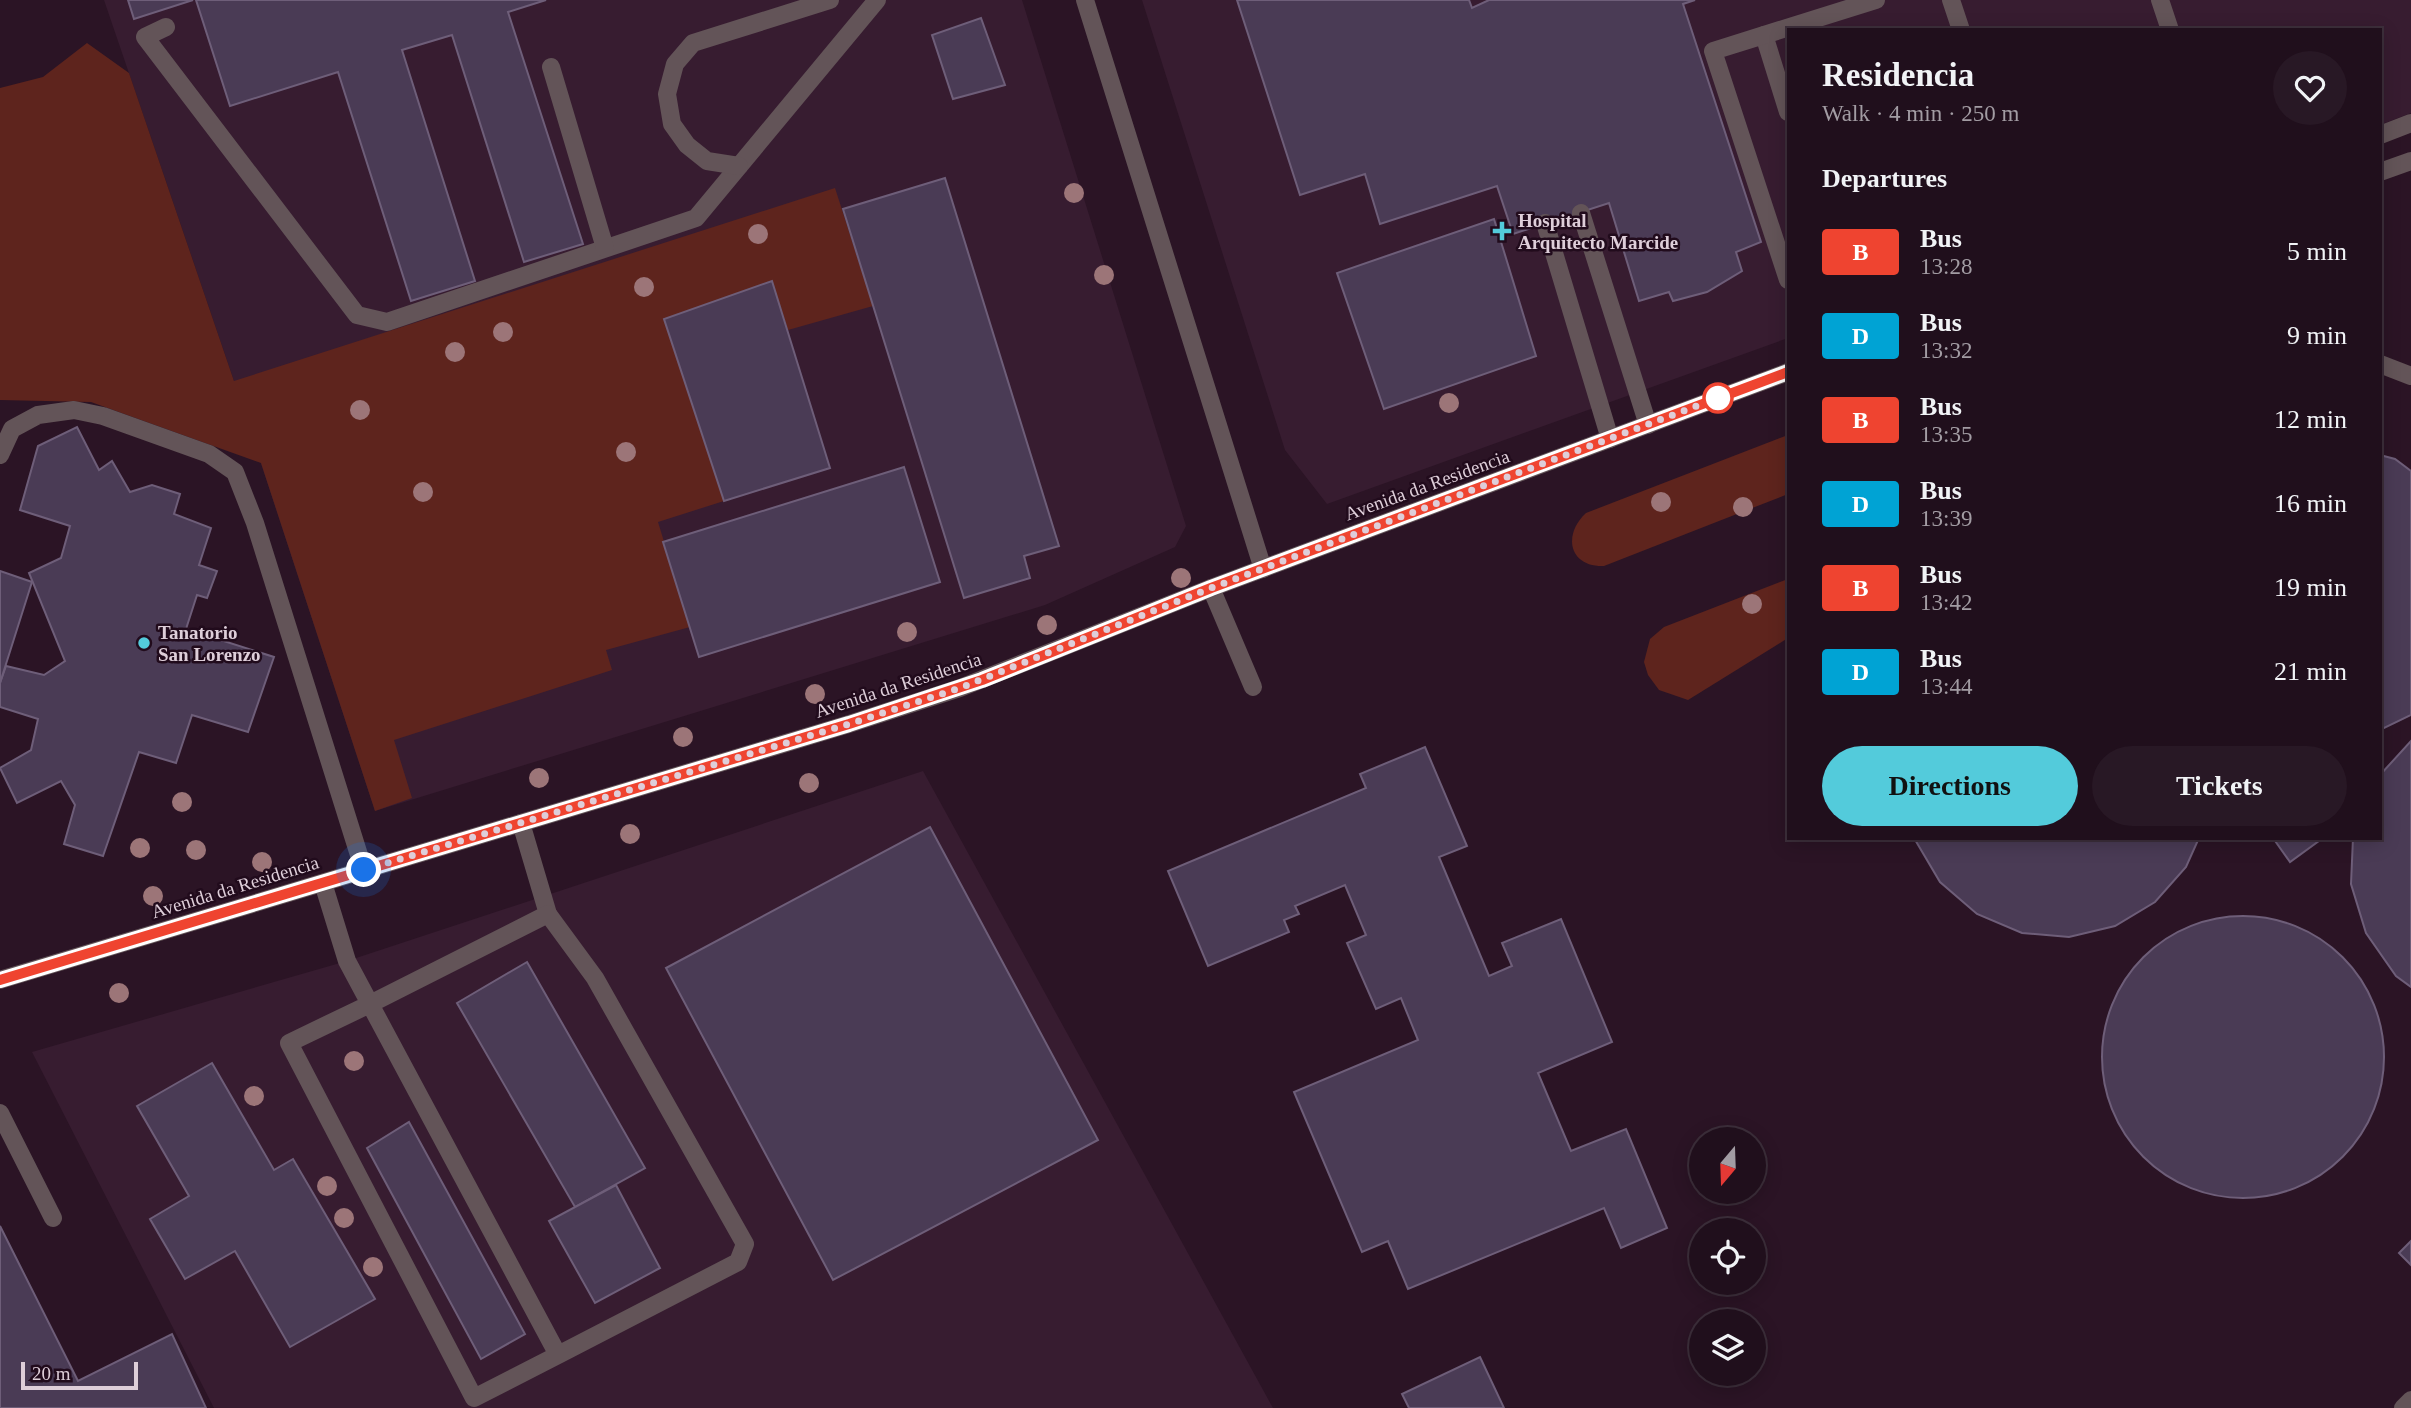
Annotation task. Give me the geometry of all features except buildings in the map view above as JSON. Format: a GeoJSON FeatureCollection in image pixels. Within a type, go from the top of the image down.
{"type":"FeatureCollection","features":[{"type":"Feature","properties":{"kind":"street"},"geometry":{"type":"LineString","coordinates":[[739,166],[707,161],[687,145],[672,124],[667,94],[675,64],[693,43],[830,0]]}},
{"type":"Feature","properties":{"kind":"street"},"geometry":{"type":"LineString","coordinates":[[166,27],[145,37],[357,315],[387,322],[696,218],[877,0]]}},
{"type":"Feature","properties":{"kind":"street"},"geometry":{"type":"LineString","coordinates":[[1085,0],[1263,569]]}},
{"type":"Feature","properties":{"kind":"street"},"geometry":{"type":"LineString","coordinates":[[1787,277],[1713,51],[1876,0]]}},
{"type":"Feature","properties":{"kind":"street"},"geometry":{"type":"LineString","coordinates":[[1951,0],[1960,28]]}},
{"type":"Feature","properties":{"kind":"street"},"geometry":{"type":"LineString","coordinates":[[2160,0],[2169,28]]}},
{"type":"Feature","properties":{"kind":"street"},"geometry":{"type":"LineString","coordinates":[[1764,35],[1787,109]]}},
{"type":"Feature","properties":{"kind":"street"},"geometry":{"type":"LineString","coordinates":[[551,67],[605,247]]}},
{"type":"Feature","properties":{"kind":"street"},"geometry":{"type":"LineString","coordinates":[[2382,134],[2411,123]]}},
{"type":"Feature","properties":{"kind":"street"},"geometry":{"type":"LineString","coordinates":[[2382,171],[2411,161]]}},
{"type":"Feature","properties":{"kind":"street"},"geometry":{"type":"LineString","coordinates":[[1581,213],[1648,425]]}},
{"type":"Feature","properties":{"kind":"street"},"geometry":{"type":"LineString","coordinates":[[1545,223],[1610,439]]}},
{"type":"Feature","properties":{"kind":"street"},"geometry":{"type":"LineString","coordinates":[[2382,357],[2405,373]]}},
{"type":"Feature","properties":{"kind":"street"},"geometry":{"type":"LineString","coordinates":[[2382,366],[2405,373]]}},
{"type":"Feature","properties":{"kind":"street","name":"Avenida da Residencia"},"geometry":{"type":"LineString","coordinates":[[0,980],[849,724],[960,688],[1211,588],[1787,372]]}},
{"type":"Feature","properties":{"kind":"street"},"geometry":{"type":"LineString","coordinates":[[0,456],[12,429],[38,415],[74,410],[103,416],[209,454],[235,472],[255,523],[364,870]]}},
{"type":"Feature","properties":{"kind":"street"},"geometry":{"type":"LineString","coordinates":[[1211,588],[1253,687]]}},
{"type":"Feature","properties":{"kind":"street"},"geometry":{"type":"LineString","coordinates":[[521,823],[548,914],[595,978],[745,1244],[738,1262],[474,1398],[289,1043],[548,914]]}},
{"type":"Feature","properties":{"kind":"street"},"geometry":{"type":"LineString","coordinates":[[323,883],[347,961],[558,1355]]}},
{"type":"Feature","properties":{"kind":"street"},"geometry":{"type":"LineString","coordinates":[[0,1113],[53,1218]]}},
{"type":"Feature","properties":{"kind":"street"},"geometry":{"type":"LineString","coordinates":[[2403,1408],[2411,1400]]}},
{"type":"Feature","properties":{"kind":"shaded area"},"geometry":{"type":"Polygon","coordinates":[[[104,0],[1022,0],[1186,526],[1175,547],[1045,605],[375,811],[234,381],[104,0]]]}},
{"type":"Feature","properties":{"kind":"shaded area","name":"Hospital Arquitecto Marcide"},"geometry":{"type":"Polygon","coordinates":[[[1142,0],[2411,0],[2411,113],[2382,124],[2382,28],[1787,28],[1787,338],[1327,504],[1285,450],[1142,0]]]}},
{"type":"Feature","properties":{"kind":"shaded area"},"geometry":{"type":"Polygon","coordinates":[[[87,43],[129,73],[234,381],[835,188],[873,306],[788,330],[772,281],[665,319],[724,501],[658,522],[690,627],[606,650],[612,670],[394,740],[412,798],[375,811],[261,463],[91,402],[0,400],[0,88],[43,77],[87,43]]]}},
{"type":"Feature","properties":{"kind":"shaded area"},"geometry":{"type":"Polygon","coordinates":[[[1787,435],[1787,494],[1604,566],[1583,561],[1573,548],[1574,530],[1586,513],[1787,435]]]}},
{"type":"Feature","properties":{"kind":"shaded area"},"geometry":{"type":"Polygon","coordinates":[[[1787,579],[1787,639],[1688,700],[1659,690],[1648,675],[1644,662],[1650,639],[1664,627],[1787,579]]]}},
{"type":"Feature","properties":{"kind":"shaded area"},"geometry":{"type":"Polygon","coordinates":[[[923,771],[1273,1408],[214,1408],[32,1052],[347,961],[923,771]]]}},
{"type":"Feature","properties":{"kind":"bus line","name":"B"},"geometry":{"type":"LineString","coordinates":[[0,980],[849,724],[960,688],[1211,588],[1787,372]]}},
{"type":"Feature","properties":{"kind":"place","name":"Hospital Arquitecto Marcide"},"geometry":{"type":"Point","coordinates":[1502,231]}},
{"type":"Feature","properties":{"kind":"place","name":"Tanatorio San Lorenzo"},"geometry":{"type":"Point","coordinates":[144,643]}},
{"type":"Feature","properties":{"kind":"route"},"geometry":{"type":"LineString","coordinates":[[364,870],[960,688],[1211,588],[1718,398]]}}]}
